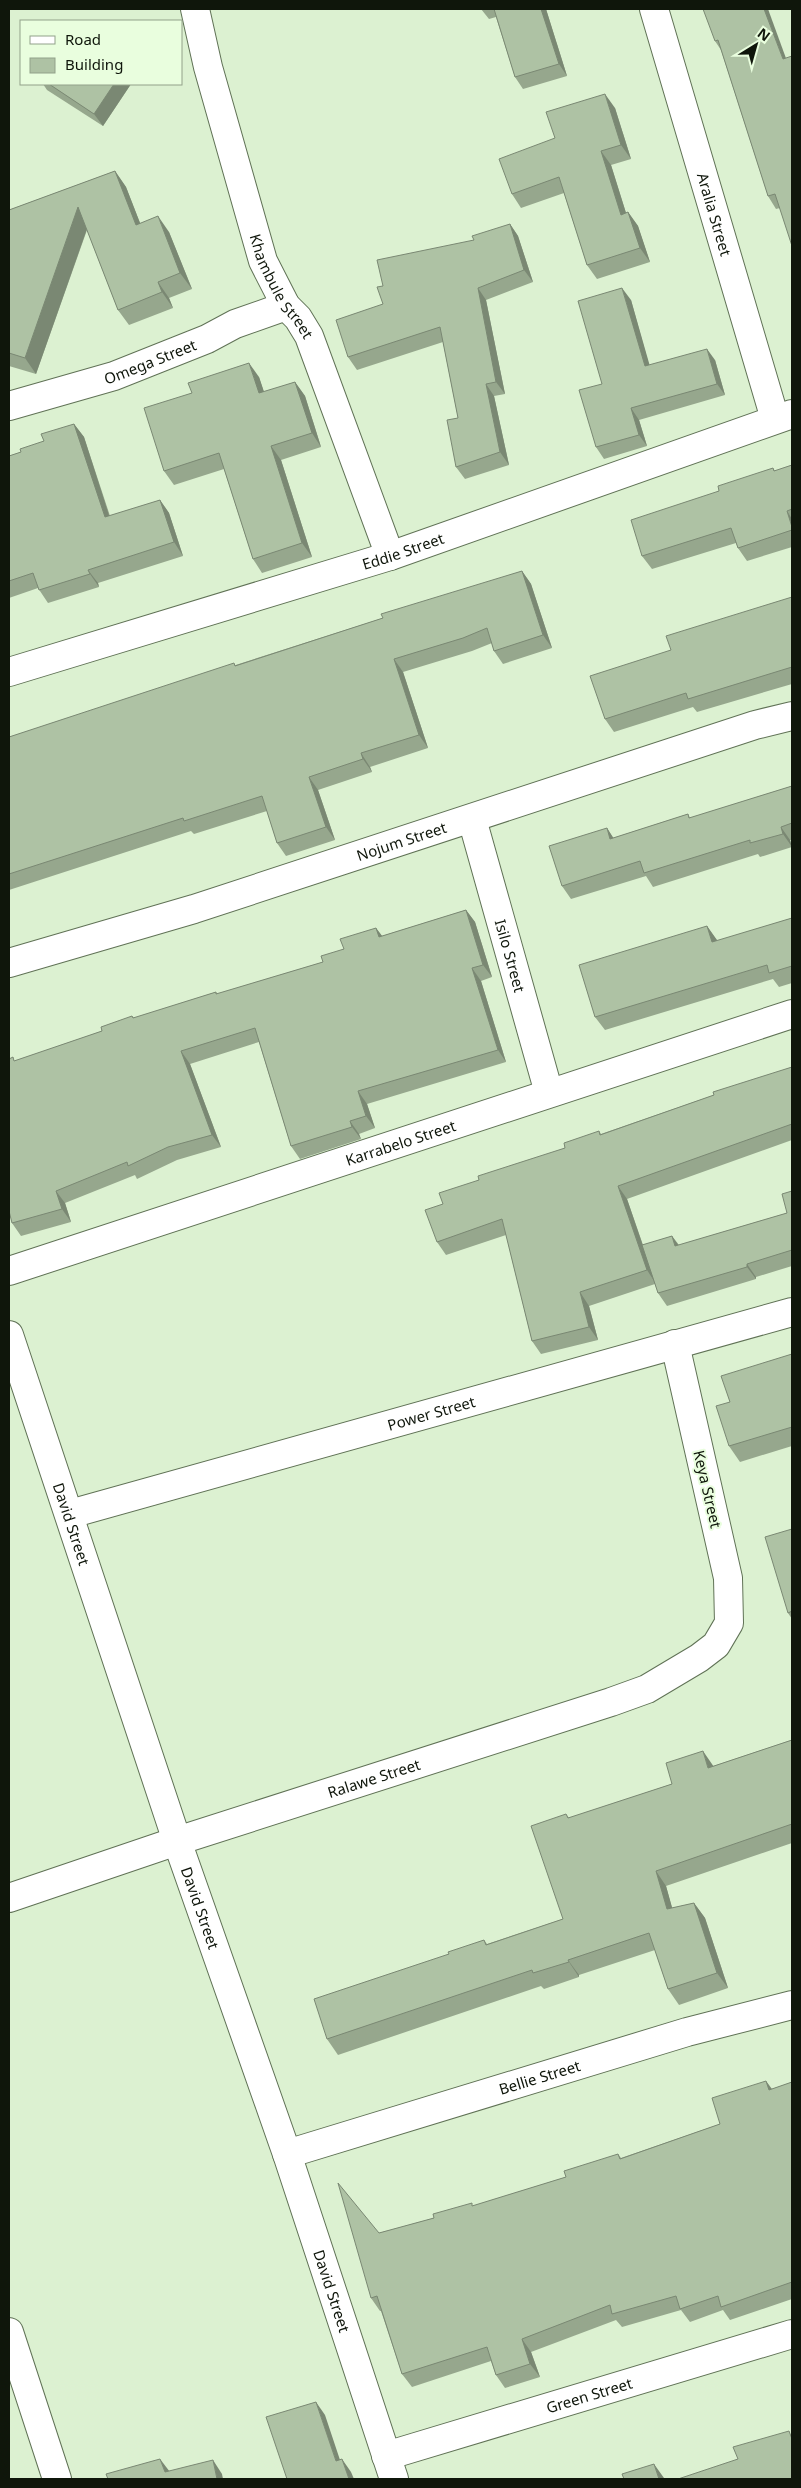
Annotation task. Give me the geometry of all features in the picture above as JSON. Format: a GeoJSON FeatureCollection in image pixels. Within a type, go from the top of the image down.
{"type":"FeatureCollection","features":[{"type":"Feature","properties":{"kind":"street","name":"Khambule Street"},"geometry":{"type":"LineString","coordinates":[[195,9],[208,67],[263,261],[286,306],[298,318],[309,336],[390,556]]}},
{"type":"Feature","properties":{"kind":"street","name":"Aralia Street"},"geometry":{"type":"LineString","coordinates":[[654,9],[784,417]]}},
{"type":"Feature","properties":{"kind":"street","name":"Omega Street"},"geometry":{"type":"LineString","coordinates":[[9,406],[114,376],[207,339],[235,324],[286,306]]}},
{"type":"Feature","properties":{"kind":"street","name":"Eddie Street"},"geometry":{"type":"LineString","coordinates":[[9,672],[390,556],[784,417]]}},
{"type":"Feature","properties":{"kind":"street","name":"Nojum Street"},"geometry":{"type":"LineString","coordinates":[[9,963],[194,909],[756,725],[792,716]]}},
{"type":"Feature","properties":{"kind":"street","name":"Isilo Street"},"geometry":{"type":"LineString","coordinates":[[472,819],[549,1093]]}},
{"type":"Feature","properties":{"kind":"street","name":"Karrabelo Street"},"geometry":{"type":"LineString","coordinates":[[9,1271],[792,1014]]}},
{"type":"Feature","properties":{"kind":"street","name":"Power Street"},"geometry":{"type":"LineString","coordinates":[[70,1514],[792,1312]]}},
{"type":"Feature","properties":{"kind":"street","name":"David Street"},"geometry":{"type":"LineString","coordinates":[[9,1335],[177,1841],[287,2154],[390,2468]]}},
{"type":"Feature","properties":{"kind":"street","name":"Keya Street"},"geometry":{"type":"LineString","coordinates":[[675,1344],[728,1578],[729,1623],[724,1633]]}},
{"type":"Feature","properties":{"kind":"street","name":"Ralawe Street"},"geometry":{"type":"LineString","coordinates":[[9,1898],[177,1841],[647,1689],[699,1658],[716,1645],[724,1633]]}},
{"type":"Feature","properties":{"kind":"street","name":"Bellie Street"},"geometry":{"type":"LineString","coordinates":[[287,2154],[687,2032],[792,2004]]}},
{"type":"Feature","properties":{"kind":"street"},"geometry":{"type":"LineString","coordinates":[[9,2332],[56,2479]]}},
{"type":"Feature","properties":{"kind":"street","name":"Green Street"},"geometry":{"type":"LineString","coordinates":[[390,2468],[792,2334]]}},
{"type":"Feature","properties":{"kind":"building"},"geometry":{"type":"Polygon","coordinates":[[[494,9],[541,9],[559,64],[515,77],[494,9]]]}},
{"type":"Feature","properties":{"kind":"building"},"geometry":{"type":"Polygon","coordinates":[[[703,9],[764,9],[783,59],[792,56],[792,246],[775,194],[768,196],[718,40],[715,41],[703,9]]]}},
{"type":"Feature","properties":{"kind":"building"},"geometry":{"type":"Polygon","coordinates":[[[50,85],[113,85],[94,114],[50,85]]]}},
{"type":"Feature","properties":{"kind":"building"},"geometry":{"type":"Polygon","coordinates":[[[605,94],[621,145],[601,151],[621,215],[628,212],[640,248],[587,265],[559,177],[512,194],[499,159],[555,138],[546,112],[605,94]]]}},
{"type":"Feature","properties":{"kind":"building"},"geometry":{"type":"Polygon","coordinates":[[[115,171],[136,225],[158,216],[180,273],[158,282],[162,292],[118,310],[78,207],[25,358],[9,353],[9,210],[115,171]]]}},
{"type":"Feature","properties":{"kind":"building"},"geometry":{"type":"Polygon","coordinates":[[[510,224],[524,270],[478,288],[496,382],[486,384],[500,452],[456,467],[447,420],[458,418],[440,327],[348,357],[336,320],[383,304],[377,287],[383,286],[377,260],[474,240],[472,236],[510,224]]]}},
{"type":"Feature","properties":{"kind":"building"},"geometry":{"type":"Polygon","coordinates":[[[622,288],[645,366],[707,349],[717,384],[631,408],[639,435],[596,447],[579,390],[602,384],[578,301],[622,288]]]}},
{"type":"Feature","properties":{"kind":"building"},"geometry":{"type":"Polygon","coordinates":[[[249,363],[259,393],[295,382],[312,433],[271,446],[302,543],[253,559],[219,453],[164,471],[144,408],[192,393],[188,383],[249,363]]]}},
{"type":"Feature","properties":{"kind":"building"},"geometry":{"type":"Polygon","coordinates":[[[74,424],[105,517],[160,500],[174,542],[88,570],[90,574],[39,590],[33,573],[9,581],[9,456],[21,452],[20,449],[44,441],[41,434],[74,424]]]}},
{"type":"Feature","properties":{"kind":"building"},"geometry":{"type":"Polygon","coordinates":[[[792,465],[792,509],[787,511],[792,530],[738,548],[731,528],[642,556],[631,520],[719,491],[718,486],[773,468],[774,471],[792,465]]]}},
{"type":"Feature","properties":{"kind":"building"},"geometry":{"type":"Polygon","coordinates":[[[522,571],[543,635],[494,651],[487,628],[463,638],[394,659],[419,735],[361,753],[363,759],[309,777],[326,827],[277,843],[262,796],[184,821],[183,818],[9,874],[9,737],[234,663],[235,666],[383,618],[381,614],[522,571]]]}},
{"type":"Feature","properties":{"kind":"building"},"geometry":{"type":"Polygon","coordinates":[[[792,597],[792,667],[688,699],[686,693],[605,719],[590,676],[671,650],[666,636],[792,597]]]}},
{"type":"Feature","properties":{"kind":"building"},"geometry":{"type":"Polygon","coordinates":[[[792,786],[792,823],[781,827],[783,834],[750,843],[750,840],[644,873],[640,861],[562,886],[549,846],[607,828],[610,839],[688,814],[689,818],[792,786]]]}},
{"type":"Feature","properties":{"kind":"building"},"geometry":{"type":"Polygon","coordinates":[[[466,910],[483,965],[472,968],[498,1050],[358,1091],[366,1116],[350,1121],[352,1127],[291,1146],[255,1028],[181,1051],[212,1135],[168,1147],[128,1166],[127,1162],[56,1191],[62,1209],[12,1223],[9,1211],[9,1059],[13,1057],[14,1061],[102,1031],[101,1027],[132,1016],[133,1018],[323,962],[321,956],[344,949],[340,939],[376,928],[379,937],[466,910]]]}},
{"type":"Feature","properties":{"kind":"building"},"geometry":{"type":"Polygon","coordinates":[[[792,918],[792,966],[769,973],[767,965],[595,1017],[579,965],[707,926],[712,942],[792,918]]]}},
{"type":"Feature","properties":{"kind":"building"},"geometry":{"type":"Polygon","coordinates":[[[792,1067],[792,1124],[618,1186],[647,1270],[580,1292],[589,1327],[532,1341],[502,1219],[437,1242],[425,1210],[443,1204],[439,1193],[479,1180],[478,1176],[565,1148],[564,1143],[599,1131],[600,1135],[714,1095],[713,1092],[792,1067]]]}},
{"type":"Feature","properties":{"kind":"building"},"geometry":{"type":"Polygon","coordinates":[[[792,1191],[792,1250],[747,1264],[747,1267],[658,1293],[642,1245],[672,1236],[675,1246],[787,1213],[782,1194],[792,1191]]]}},
{"type":"Feature","properties":{"kind":"building"},"geometry":{"type":"Polygon","coordinates":[[[792,1354],[792,1427],[729,1446],[716,1406],[730,1402],[721,1376],[792,1354]]]}},
{"type":"Feature","properties":{"kind":"building"},"geometry":{"type":"Polygon","coordinates":[[[792,1529],[792,1611],[788,1613],[765,1537],[792,1529]]]}},
{"type":"Feature","properties":{"kind":"building"},"geometry":{"type":"Polygon","coordinates":[[[792,1740],[792,1824],[656,1871],[667,1909],[694,1903],[717,1973],[668,1989],[649,1933],[568,1960],[569,1962],[533,1973],[532,1970],[327,2039],[314,1999],[449,1954],[448,1952],[484,1940],[486,1945],[563,1919],[531,1826],[566,1814],[568,1818],[672,1784],[666,1763],[703,1751],[708,1768],[792,1740]]]}},
{"type":"Feature","properties":{"kind":"building"},"geometry":{"type":"Polygon","coordinates":[[[766,2081],[769,2090],[792,2082],[792,2282],[721,2307],[718,2296],[680,2309],[676,2296],[612,2314],[610,2305],[522,2339],[530,2364],[496,2375],[487,2347],[402,2374],[377,2296],[371,2298],[338,2183],[379,2233],[434,2218],[433,2214],[472,2203],[472,2206],[566,2177],[564,2171],[618,2154],[620,2159],[720,2124],[712,2098],[766,2081]]]}},
{"type":"Feature","properties":{"kind":"building"},"geometry":{"type":"Polygon","coordinates":[[[316,2402],[336,2461],[342,2459],[349,2479],[287,2479],[266,2417],[316,2402]]]}},
{"type":"Feature","properties":{"kind":"building"},"geometry":{"type":"Polygon","coordinates":[[[789,2431],[792,2439],[792,2479],[678,2479],[738,2459],[733,2447],[789,2431]]]}},
{"type":"Feature","properties":{"kind":"building"},"geometry":{"type":"Polygon","coordinates":[[[160,2459],[165,2472],[213,2460],[217,2479],[108,2479],[106,2474],[160,2459]]]}},
{"type":"Feature","properties":{"kind":"building"},"geometry":{"type":"Polygon","coordinates":[[[654,2464],[659,2479],[624,2479],[622,2474],[654,2464]]]}}]}
